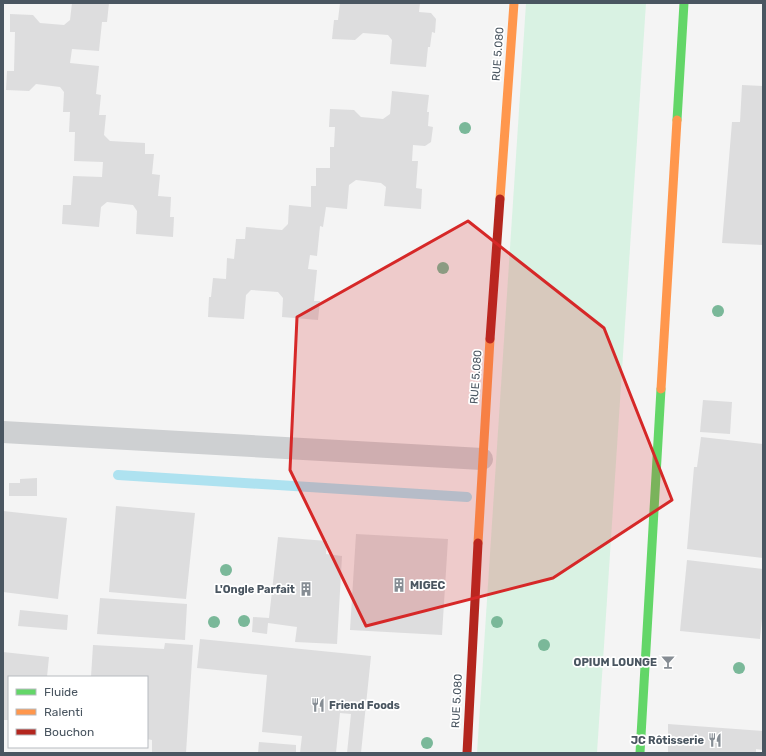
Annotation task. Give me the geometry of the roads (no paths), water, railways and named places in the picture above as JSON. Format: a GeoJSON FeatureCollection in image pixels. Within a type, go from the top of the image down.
{"type":"FeatureCollection","features":[{"type":"Feature","properties":{"kind":"main road","name":"RUE 5.080"},"geometry":{"type":"LineString","coordinates":[[467,753],[482,459],[514,3]]}},
{"type":"Feature","properties":{"kind":"main road"},"geometry":{"type":"LineString","coordinates":[[640,753],[684,3]]}},
{"type":"Feature","properties":{"kind":"street"},"geometry":{"type":"LineString","coordinates":[[3,432],[482,459]]}},
{"type":"Feature","properties":{"kind":"waterway"},"geometry":{"type":"LineString","coordinates":[[118,475],[467,497]]}},
{"type":"Feature","properties":{"kind":"place","name":"MIGEC"},"geometry":{"type":"Point","coordinates":[399,585]}},
{"type":"Feature","properties":{"kind":"place","name":"L'Ongle Parfait"},"geometry":{"type":"Point","coordinates":[306,589]}},
{"type":"Feature","properties":{"kind":"place","name":"OPIUM LOUNGE"},"geometry":{"type":"Point","coordinates":[668,662]}},
{"type":"Feature","properties":{"kind":"place","name":"Friend Foods"},"geometry":{"type":"Point","coordinates":[318,705]}},
{"type":"Feature","properties":{"kind":"place","name":"JC Rôtisserie"},"geometry":{"type":"Point","coordinates":[715,740]}}]}
